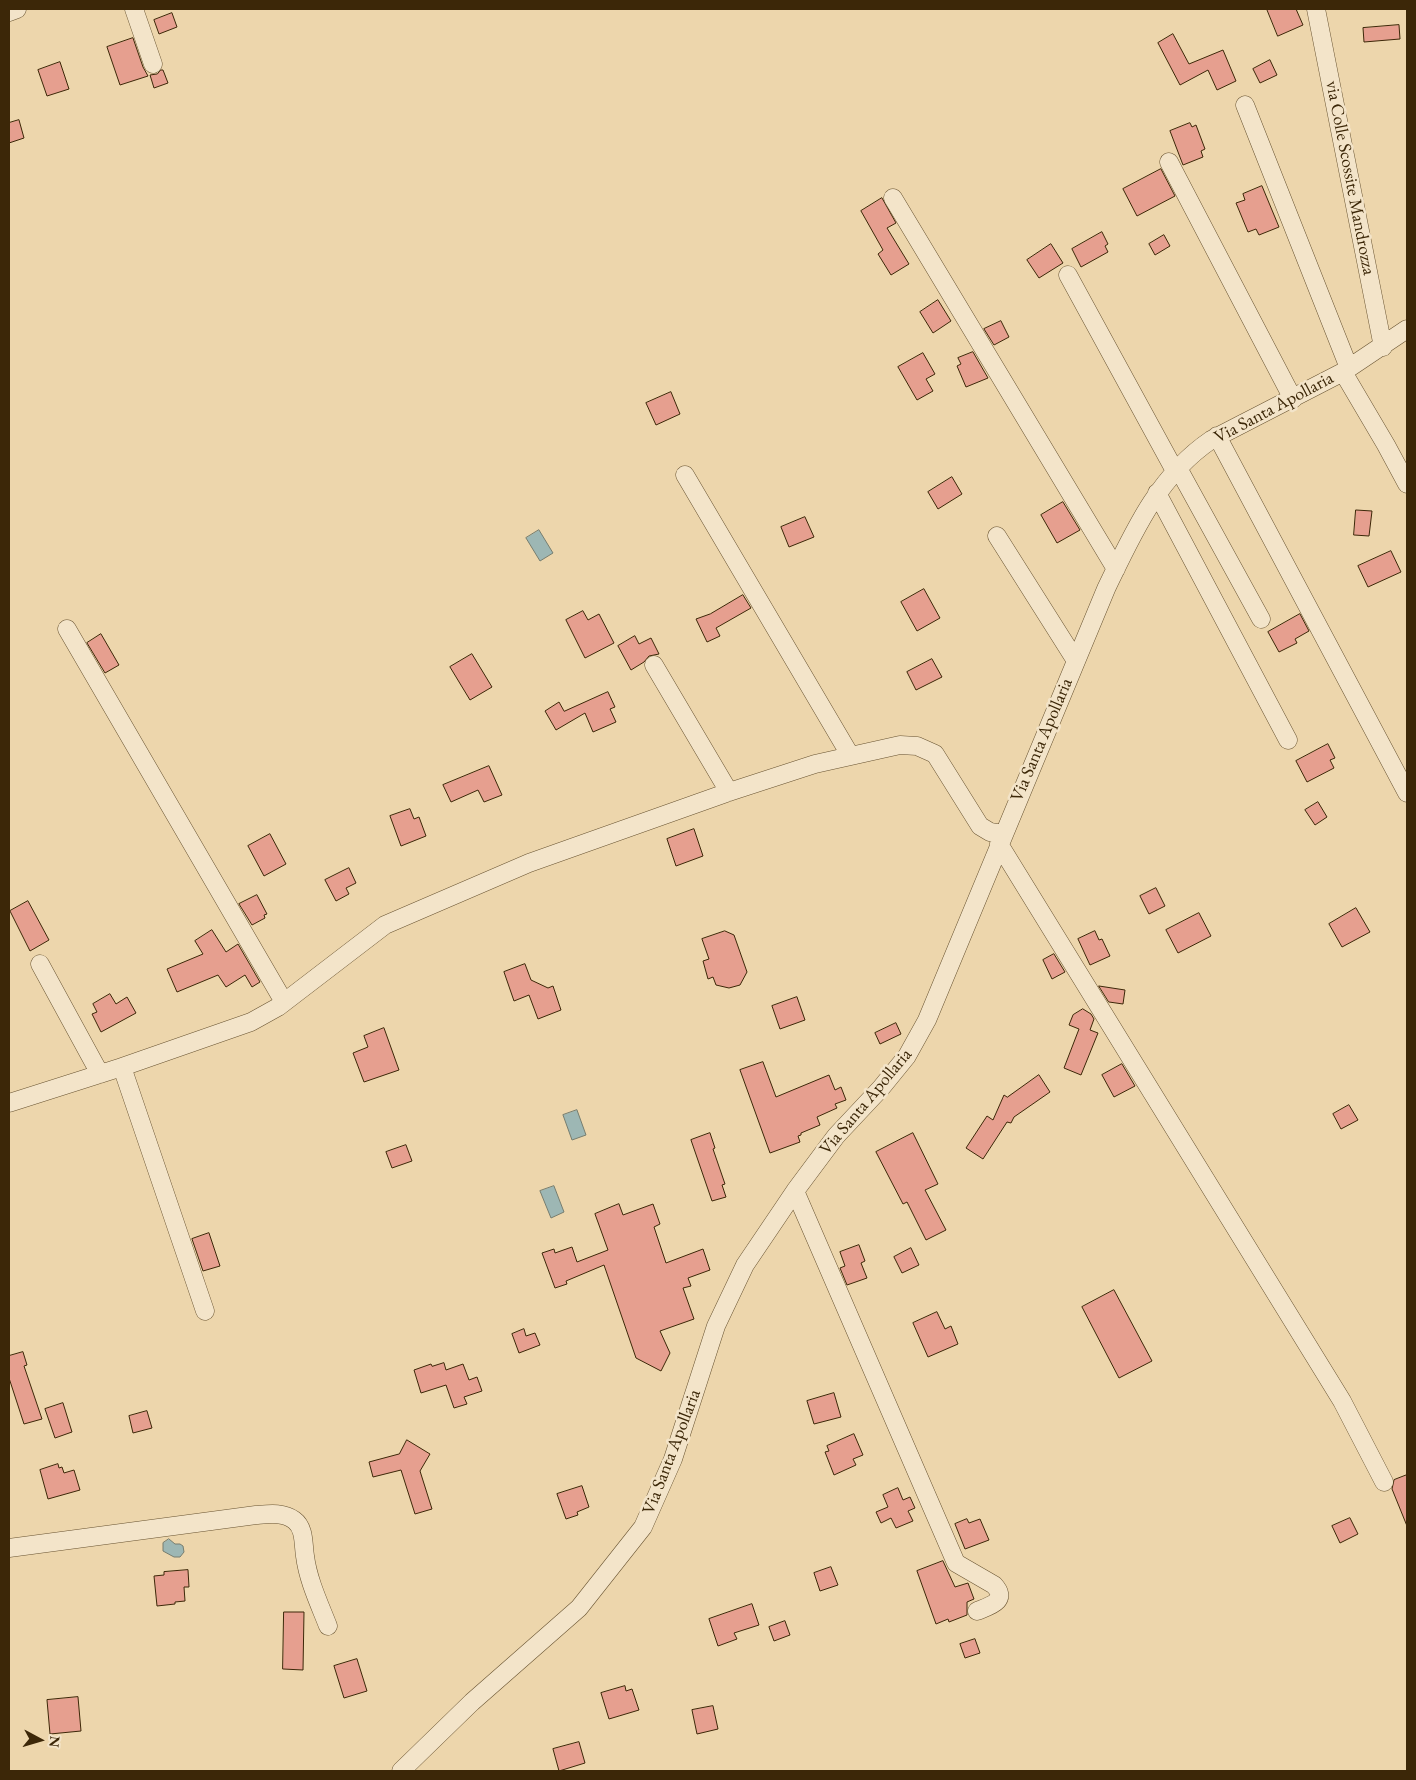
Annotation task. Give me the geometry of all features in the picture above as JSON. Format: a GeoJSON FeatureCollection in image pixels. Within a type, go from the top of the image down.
{"type":"FeatureCollection","features":[{"type":"Feature","properties":{"kind":"street"},"geometry":{"type":"LineString","coordinates":[[9,12],[18,9]]}},
{"type":"Feature","properties":{"kind":"street"},"geometry":{"type":"LineString","coordinates":[[134,9],[153,64]]}},
{"type":"Feature","properties":{"kind":"street","name":"via Colle Scossite Mandrozza"},"geometry":{"type":"LineString","coordinates":[[1316,9],[1383,347]]}},
{"type":"Feature","properties":{"kind":"street"},"geometry":{"type":"LineString","coordinates":[[1245,105],[1346,370],[1407,484]]}},
{"type":"Feature","properties":{"kind":"street"},"geometry":{"type":"LineString","coordinates":[[1169,162],[1293,399]]}},
{"type":"Feature","properties":{"kind":"street"},"geometry":{"type":"LineString","coordinates":[[894,198],[1116,569]]}},
{"type":"Feature","properties":{"kind":"street"},"geometry":{"type":"LineString","coordinates":[[1068,275],[1261,619]]}},
{"type":"Feature","properties":{"kind":"street","name":"Via Santa Apollaria"},"geometry":{"type":"LineString","coordinates":[[401,1771],[472,1702],[579,1608],[643,1526],[673,1459],[716,1326],[745,1265],[795,1191],[836,1136],[881,1088],[907,1056],[927,1020],[1001,839],[1116,569],[1142,516],[1157,493],[1176,469],[1192,454],[1217,436],[1293,399],[1346,370],[1383,347],[1407,329]]}},
{"type":"Feature","properties":{"kind":"street"},"geometry":{"type":"LineString","coordinates":[[1217,436],[1407,794]]}},
{"type":"Feature","properties":{"kind":"street"},"geometry":{"type":"LineString","coordinates":[[685,475],[850,755]]}},
{"type":"Feature","properties":{"kind":"street"},"geometry":{"type":"LineString","coordinates":[[1157,493],[1288,740]]}},
{"type":"Feature","properties":{"kind":"street"},"geometry":{"type":"LineString","coordinates":[[997,536],[1076,661]]}},
{"type":"Feature","properties":{"kind":"street"},"geometry":{"type":"LineString","coordinates":[[67,629],[284,1002]]}},
{"type":"Feature","properties":{"kind":"street"},"geometry":{"type":"LineString","coordinates":[[654,665],[729,792]]}},
{"type":"Feature","properties":{"kind":"street"},"geometry":{"type":"LineString","coordinates":[[9,1103],[122,1067],[251,1022],[284,1002],[385,925],[402,916],[529,863],[729,792],[815,764],[900,745],[912,745],[926,749],[938,758],[980,826],[1001,839],[1336,1393],[1384,1482]]}},
{"type":"Feature","properties":{"kind":"street"},"geometry":{"type":"LineString","coordinates":[[40,964],[100,1074]]}},
{"type":"Feature","properties":{"kind":"street"},"geometry":{"type":"LineString","coordinates":[[122,1067],[205,1311]]}},
{"type":"Feature","properties":{"kind":"street"},"geometry":{"type":"LineString","coordinates":[[795,1191],[956,1563],[994,1585],[998,1591],[999,1599],[997,1602],[977,1611]]}},
{"type":"Feature","properties":{"kind":"street"},"geometry":{"type":"LineString","coordinates":[[9,1548],[272,1513],[294,1520],[300,1528],[304,1540],[306,1565],[328,1626]]}},
{"type":"Feature","properties":{"kind":"water"},"geometry":{"type":"Polygon","coordinates":[[[539,530],[553,553],[540,561],[526,538],[539,530]]]}},
{"type":"Feature","properties":{"kind":"water"},"geometry":{"type":"Polygon","coordinates":[[[577,1110],[586,1135],[572,1140],[563,1115],[577,1110]]]}},
{"type":"Feature","properties":{"kind":"water"},"geometry":{"type":"Polygon","coordinates":[[[554,1186],[564,1212],[551,1218],[540,1191],[554,1186]]]}},
{"type":"Feature","properties":{"kind":"water"},"geometry":{"type":"Polygon","coordinates":[[[169,1539],[175,1544],[183,1546],[184,1552],[180,1557],[174,1557],[163,1551],[163,1543],[169,1539]]]}},
{"type":"Feature","properties":{"kind":"building"},"geometry":{"type":"Polygon","coordinates":[[[1267,9],[1296,9],[1303,25],[1278,36],[1267,9]]]}},
{"type":"Feature","properties":{"kind":"building"},"geometry":{"type":"Polygon","coordinates":[[[172,13],[177,27],[159,34],[154,20],[172,13]]]}},
{"type":"Feature","properties":{"kind":"building"},"geometry":{"type":"Polygon","coordinates":[[[1399,25],[1400,39],[1364,42],[1363,28],[1399,25]]]}},
{"type":"Feature","properties":{"kind":"building"},"geometry":{"type":"Polygon","coordinates":[[[1173,34],[1189,64],[1223,50],[1236,81],[1217,90],[1208,70],[1180,85],[1158,43],[1173,34]]]}},
{"type":"Feature","properties":{"kind":"building"},"geometry":{"type":"Polygon","coordinates":[[[133,38],[148,76],[120,85],[107,47],[133,38]]]}},
{"type":"Feature","properties":{"kind":"building"},"geometry":{"type":"Polygon","coordinates":[[[1270,60],[1277,75],[1260,83],[1253,69],[1270,60]]]}},
{"type":"Feature","properties":{"kind":"building"},"geometry":{"type":"Polygon","coordinates":[[[60,62],[69,89],[47,96],[38,70],[60,62]]]}},
{"type":"Feature","properties":{"kind":"building"},"geometry":{"type":"Polygon","coordinates":[[[163,70],[168,83],[154,88],[150,75],[157,74],[163,70]]]}},
{"type":"Feature","properties":{"kind":"building"},"geometry":{"type":"Polygon","coordinates":[[[19,120],[24,138],[9,143],[9,123],[19,120]]]}},
{"type":"Feature","properties":{"kind":"building"},"geometry":{"type":"Polygon","coordinates":[[[1190,123],[1192,127],[1196,125],[1205,149],[1201,151],[1203,157],[1183,165],[1170,131],[1190,123]]]}},
{"type":"Feature","properties":{"kind":"building"},"geometry":{"type":"Polygon","coordinates":[[[1161,169],[1175,196],[1137,216],[1123,189],[1161,169]]]}},
{"type":"Feature","properties":{"kind":"building"},"geometry":{"type":"Polygon","coordinates":[[[1262,186],[1279,227],[1259,235],[1256,229],[1248,232],[1236,203],[1245,200],[1243,194],[1262,186]]]}},
{"type":"Feature","properties":{"kind":"building"},"geometry":{"type":"Polygon","coordinates":[[[882,198],[896,223],[887,228],[909,264],[891,275],[878,254],[883,250],[861,211],[882,198]]]}},
{"type":"Feature","properties":{"kind":"building"},"geometry":{"type":"Polygon","coordinates":[[[1102,232],[1108,244],[1105,246],[1108,252],[1081,267],[1072,249],[1102,232]]]}},
{"type":"Feature","properties":{"kind":"building"},"geometry":{"type":"Polygon","coordinates":[[[1164,235],[1170,246],[1155,255],[1149,244],[1164,235]]]}},
{"type":"Feature","properties":{"kind":"building"},"geometry":{"type":"Polygon","coordinates":[[[1051,244],[1063,263],[1039,278],[1027,260],[1051,244]]]}},
{"type":"Feature","properties":{"kind":"building"},"geometry":{"type":"Polygon","coordinates":[[[938,300],[951,321],[933,333],[920,312],[938,300]]]}},
{"type":"Feature","properties":{"kind":"building"},"geometry":{"type":"Polygon","coordinates":[[[1001,321],[1009,337],[994,345],[984,329],[1001,321]]]}},
{"type":"Feature","properties":{"kind":"building"},"geometry":{"type":"Polygon","coordinates":[[[973,352],[988,378],[966,387],[957,366],[961,364],[958,358],[973,352]]]}},
{"type":"Feature","properties":{"kind":"building"},"geometry":{"type":"Polygon","coordinates":[[[923,353],[935,374],[926,379],[933,391],[917,400],[898,367],[923,353]]]}},
{"type":"Feature","properties":{"kind":"building"},"geometry":{"type":"Polygon","coordinates":[[[671,392],[680,414],[656,425],[646,403],[671,392]]]}},
{"type":"Feature","properties":{"kind":"building"},"geometry":{"type":"Polygon","coordinates":[[[952,477],[962,494],[938,509],[928,492],[952,477]]]}},
{"type":"Feature","properties":{"kind":"building"},"geometry":{"type":"Polygon","coordinates":[[[1063,502],[1080,530],[1057,543],[1041,515],[1063,502]]]}},
{"type":"Feature","properties":{"kind":"building"},"geometry":{"type":"Polygon","coordinates":[[[1356,510],[1372,511],[1369,536],[1354,535],[1356,510]]]}},
{"type":"Feature","properties":{"kind":"building"},"geometry":{"type":"Polygon","coordinates":[[[805,517],[814,537],[789,547],[781,527],[805,517]]]}},
{"type":"Feature","properties":{"kind":"building"},"geometry":{"type":"Polygon","coordinates":[[[1391,551],[1401,572],[1368,587],[1358,566],[1391,551]]]}},
{"type":"Feature","properties":{"kind":"building"},"geometry":{"type":"Polygon","coordinates":[[[924,589],[940,618],[917,631],[901,602],[924,589]]]}},
{"type":"Feature","properties":{"kind":"building"},"geometry":{"type":"Polygon","coordinates":[[[743,595],[751,608],[716,628],[720,636],[707,642],[696,619],[710,614],[743,595]]]}},
{"type":"Feature","properties":{"kind":"building"},"geometry":{"type":"Polygon","coordinates":[[[583,611],[588,620],[599,614],[614,643],[585,658],[566,620],[583,611]]]}},
{"type":"Feature","properties":{"kind":"building"},"geometry":{"type":"Polygon","coordinates":[[[1300,614],[1309,631],[1295,639],[1297,643],[1279,652],[1268,632],[1300,614]]]}},
{"type":"Feature","properties":{"kind":"building"},"geometry":{"type":"Polygon","coordinates":[[[101,634],[119,665],[105,673],[87,643],[101,634]]]}},
{"type":"Feature","properties":{"kind":"building"},"geometry":{"type":"Polygon","coordinates":[[[635,636],[639,644],[651,638],[659,654],[649,656],[644,662],[631,670],[618,646],[635,636]]]}},
{"type":"Feature","properties":{"kind":"building"},"geometry":{"type":"Polygon","coordinates":[[[472,654],[492,687],[470,700],[450,667],[472,654]]]}},
{"type":"Feature","properties":{"kind":"building"},"geometry":{"type":"Polygon","coordinates":[[[932,659],[942,677],[916,690],[907,672],[932,659]]]}},
{"type":"Feature","properties":{"kind":"building"},"geometry":{"type":"Polygon","coordinates":[[[608,692],[615,707],[610,709],[616,722],[593,732],[585,713],[556,730],[545,711],[559,702],[564,711],[608,692]]]}},
{"type":"Feature","properties":{"kind":"building"},"geometry":{"type":"Polygon","coordinates":[[[1328,744],[1335,758],[1330,760],[1334,768],[1307,782],[1296,761],[1328,744]]]}},
{"type":"Feature","properties":{"kind":"building"},"geometry":{"type":"Polygon","coordinates":[[[489,766],[502,795],[484,802],[478,790],[451,802],[443,785],[489,766]]]}},
{"type":"Feature","properties":{"kind":"building"},"geometry":{"type":"Polygon","coordinates":[[[1318,802],[1327,817],[1315,825],[1305,810],[1318,802]]]}},
{"type":"Feature","properties":{"kind":"building"},"geometry":{"type":"Polygon","coordinates":[[[410,809],[414,819],[419,817],[426,836],[401,846],[390,816],[410,809]]]}},
{"type":"Feature","properties":{"kind":"building"},"geometry":{"type":"Polygon","coordinates":[[[694,829],[703,856],[676,866],[667,839],[694,829]]]}},
{"type":"Feature","properties":{"kind":"building"},"geometry":{"type":"Polygon","coordinates":[[[270,834],[286,864],[264,876],[248,846],[270,834]]]}},
{"type":"Feature","properties":{"kind":"building"},"geometry":{"type":"Polygon","coordinates":[[[349,868],[356,883],[346,888],[349,894],[336,901],[325,880],[349,868]]]}},
{"type":"Feature","properties":{"kind":"building"},"geometry":{"type":"Polygon","coordinates":[[[1156,888],[1165,906],[1149,914],[1140,896],[1156,888]]]}},
{"type":"Feature","properties":{"kind":"building"},"geometry":{"type":"Polygon","coordinates":[[[257,895],[267,914],[264,915],[265,918],[252,925],[239,904],[257,895]]]}},
{"type":"Feature","properties":{"kind":"building"},"geometry":{"type":"Polygon","coordinates":[[[28,901],[49,940],[30,951],[10,911],[28,901]]]}},
{"type":"Feature","properties":{"kind":"building"},"geometry":{"type":"Polygon","coordinates":[[[1356,908],[1370,932],[1342,947],[1329,924],[1356,908]]]}},
{"type":"Feature","properties":{"kind":"building"},"geometry":{"type":"Polygon","coordinates":[[[1199,913],[1211,936],[1178,953],[1166,930],[1199,913]]]}},
{"type":"Feature","properties":{"kind":"building"},"geometry":{"type":"Polygon","coordinates":[[[212,930],[226,952],[238,944],[260,982],[252,987],[245,975],[226,987],[218,975],[177,992],[167,969],[203,954],[195,941],[212,930]]]}},
{"type":"Feature","properties":{"kind":"building"},"geometry":{"type":"Polygon","coordinates":[[[725,931],[734,935],[747,972],[740,985],[729,988],[716,985],[713,977],[708,979],[703,961],[709,959],[702,939],[725,931]]]}},
{"type":"Feature","properties":{"kind":"building"},"geometry":{"type":"Polygon","coordinates":[[[1095,931],[1099,940],[1102,939],[1110,956],[1090,965],[1078,939],[1095,931]]]}},
{"type":"Feature","properties":{"kind":"building"},"geometry":{"type":"Polygon","coordinates":[[[1054,954],[1065,972],[1052,979],[1043,960],[1054,954]]]}},
{"type":"Feature","properties":{"kind":"building"},"geometry":{"type":"Polygon","coordinates":[[[525,964],[531,980],[548,988],[553,986],[561,1010],[538,1019],[529,995],[514,1001],[504,972],[525,964]]]}},
{"type":"Feature","properties":{"kind":"building"},"geometry":{"type":"Polygon","coordinates":[[[1099,986],[1125,990],[1123,1004],[1109,1002],[1099,986]]]}},
{"type":"Feature","properties":{"kind":"building"},"geometry":{"type":"Polygon","coordinates":[[[110,994],[116,1004],[127,997],[136,1013],[101,1032],[92,1014],[97,1012],[93,1004],[110,994]]]}},
{"type":"Feature","properties":{"kind":"building"},"geometry":{"type":"Polygon","coordinates":[[[797,997],[805,1020],[780,1029],[772,1006],[797,997]]]}},
{"type":"Feature","properties":{"kind":"building"},"geometry":{"type":"Polygon","coordinates":[[[1083,1009],[1091,1014],[1094,1019],[1090,1030],[1098,1033],[1081,1075],[1064,1068],[1079,1029],[1069,1025],[1073,1015],[1083,1009]]]}},
{"type":"Feature","properties":{"kind":"building"},"geometry":{"type":"Polygon","coordinates":[[[896,1023],[901,1034],[880,1044],[875,1033],[896,1023]]]}},
{"type":"Feature","properties":{"kind":"building"},"geometry":{"type":"Polygon","coordinates":[[[384,1028],[399,1070],[364,1082],[353,1053],[368,1047],[364,1036],[384,1028]]]}},
{"type":"Feature","properties":{"kind":"building"},"geometry":{"type":"Polygon","coordinates":[[[763,1062],[776,1097],[829,1075],[835,1090],[841,1087],[846,1100],[835,1104],[837,1108],[817,1117],[820,1125],[801,1133],[798,1136],[800,1142],[770,1153],[740,1070],[763,1062]]]}},
{"type":"Feature","properties":{"kind":"building"},"geometry":{"type":"Polygon","coordinates":[[[1122,1064],[1135,1086],[1114,1097],[1102,1075],[1122,1064]]]}},
{"type":"Feature","properties":{"kind":"building"},"geometry":{"type":"Polygon","coordinates":[[[1039,1075],[1050,1092],[1014,1117],[1011,1123],[1007,1122],[983,1159],[966,1148],[987,1116],[993,1120],[1004,1095],[1007,1097],[1039,1075]]]}},
{"type":"Feature","properties":{"kind":"building"},"geometry":{"type":"Polygon","coordinates":[[[1349,1105],[1358,1120],[1341,1129],[1333,1114],[1349,1105]]]}},
{"type":"Feature","properties":{"kind":"building"},"geometry":{"type":"Polygon","coordinates":[[[710,1133],[715,1148],[713,1149],[725,1184],[722,1185],[726,1197],[712,1201],[691,1140],[710,1133]]]}},
{"type":"Feature","properties":{"kind":"building"},"geometry":{"type":"Polygon","coordinates":[[[913,1133],[938,1184],[925,1190],[946,1230],[926,1240],[907,1202],[903,1204],[876,1152],[913,1133]]]}},
{"type":"Feature","properties":{"kind":"building"},"geometry":{"type":"Polygon","coordinates":[[[406,1145],[412,1161],[392,1168],[386,1152],[406,1145]]]}},
{"type":"Feature","properties":{"kind":"building"},"geometry":{"type":"Polygon","coordinates":[[[619,1204],[623,1215],[653,1204],[660,1224],[654,1227],[666,1263],[703,1249],[710,1270],[688,1278],[691,1286],[683,1288],[694,1319],[660,1331],[670,1353],[661,1371],[636,1358],[604,1265],[566,1281],[567,1284],[555,1288],[542,1253],[554,1249],[555,1253],[572,1247],[577,1262],[608,1250],[595,1214],[619,1204]]]}},
{"type":"Feature","properties":{"kind":"building"},"geometry":{"type":"Polygon","coordinates":[[[209,1233],[220,1266],[203,1271],[192,1239],[209,1233]]]}},
{"type":"Feature","properties":{"kind":"building"},"geometry":{"type":"Polygon","coordinates":[[[859,1245],[865,1261],[861,1263],[867,1278],[847,1285],[840,1268],[845,1266],[840,1252],[859,1245]]]}},
{"type":"Feature","properties":{"kind":"building"},"geometry":{"type":"Polygon","coordinates":[[[911,1248],[919,1265],[902,1273],[894,1257],[911,1248]]]}},
{"type":"Feature","properties":{"kind":"building"},"geometry":{"type":"Polygon","coordinates":[[[1114,1290],[1152,1361],[1119,1378],[1082,1307],[1114,1290]]]}},
{"type":"Feature","properties":{"kind":"building"},"geometry":{"type":"Polygon","coordinates":[[[937,1312],[945,1329],[951,1326],[958,1344],[928,1357],[913,1323],[937,1312]]]}},
{"type":"Feature","properties":{"kind":"building"},"geometry":{"type":"Polygon","coordinates":[[[524,1329],[526,1336],[535,1333],[540,1345],[519,1353],[512,1334],[524,1329]]]}},
{"type":"Feature","properties":{"kind":"building"},"geometry":{"type":"Polygon","coordinates":[[[23,1352],[27,1365],[24,1366],[42,1419],[24,1424],[9,1378],[9,1356],[23,1352]]]}},
{"type":"Feature","properties":{"kind":"building"},"geometry":{"type":"Polygon","coordinates":[[[444,1363],[446,1370],[463,1364],[469,1380],[477,1377],[482,1391],[464,1397],[467,1404],[454,1408],[446,1385],[421,1393],[414,1370],[431,1364],[432,1366],[444,1363]]]}},
{"type":"Feature","properties":{"kind":"building"},"geometry":{"type":"Polygon","coordinates":[[[834,1393],[841,1417],[814,1424],[807,1401],[834,1393]]]}},
{"type":"Feature","properties":{"kind":"building"},"geometry":{"type":"Polygon","coordinates":[[[63,1403],[72,1432],[55,1438],[45,1409],[63,1403]]]}},
{"type":"Feature","properties":{"kind":"building"},"geometry":{"type":"Polygon","coordinates":[[[147,1411],[152,1428],[133,1433],[129,1416],[147,1411]]]}},
{"type":"Feature","properties":{"kind":"building"},"geometry":{"type":"Polygon","coordinates":[[[854,1434],[863,1455],[853,1459],[856,1465],[834,1475],[825,1452],[829,1451],[827,1446],[854,1434]]]}},
{"type":"Feature","properties":{"kind":"building"},"geometry":{"type":"Polygon","coordinates":[[[407,1440],[430,1454],[420,1471],[432,1509],[415,1514],[401,1470],[373,1477],[369,1462],[399,1454],[407,1440]]]}},
{"type":"Feature","properties":{"kind":"building"},"geometry":{"type":"Polygon","coordinates":[[[58,1464],[59,1468],[62,1467],[64,1473],[74,1470],[80,1490],[48,1499],[40,1470],[58,1464]]]}},
{"type":"Feature","properties":{"kind":"building"},"geometry":{"type":"Polygon","coordinates":[[[1407,1475],[1407,1526],[1392,1489],[1394,1480],[1407,1475]]]}},
{"type":"Feature","properties":{"kind":"building"},"geometry":{"type":"Polygon","coordinates":[[[582,1486],[589,1507],[577,1512],[578,1515],[566,1519],[557,1494],[582,1486]]]}},
{"type":"Feature","properties":{"kind":"building"},"geometry":{"type":"Polygon","coordinates":[[[898,1488],[903,1500],[910,1497],[915,1508],[908,1511],[913,1521],[896,1528],[891,1518],[881,1523],[876,1512],[888,1507],[883,1495],[898,1488]]]}},
{"type":"Feature","properties":{"kind":"building"},"geometry":{"type":"Polygon","coordinates":[[[1350,1518],[1358,1534],[1340,1543],[1332,1526],[1350,1518]]]}},
{"type":"Feature","properties":{"kind":"building"},"geometry":{"type":"Polygon","coordinates":[[[967,1519],[969,1523],[980,1519],[989,1540],[965,1549],[955,1524],[967,1519]]]}},
{"type":"Feature","properties":{"kind":"building"},"geometry":{"type":"Polygon","coordinates":[[[943,1561],[955,1587],[968,1583],[974,1599],[967,1602],[967,1615],[949,1622],[948,1619],[936,1624],[917,1571],[943,1561]]]}},
{"type":"Feature","properties":{"kind":"building"},"geometry":{"type":"Polygon","coordinates":[[[831,1567],[838,1585],[820,1591],[814,1573],[831,1567]]]}},
{"type":"Feature","properties":{"kind":"building"},"geometry":{"type":"Polygon","coordinates":[[[188,1570],[189,1587],[184,1587],[185,1601],[157,1606],[154,1576],[164,1575],[164,1572],[188,1570]]]}},
{"type":"Feature","properties":{"kind":"building"},"geometry":{"type":"Polygon","coordinates":[[[752,1604],[759,1625],[734,1633],[737,1639],[718,1646],[709,1619],[752,1604]]]}},
{"type":"Feature","properties":{"kind":"building"},"geometry":{"type":"Polygon","coordinates":[[[284,1612],[304,1612],[303,1670],[283,1669],[284,1612]]]}},
{"type":"Feature","properties":{"kind":"building"},"geometry":{"type":"Polygon","coordinates":[[[785,1621],[790,1635],[774,1641],[769,1627],[785,1621]]]}},
{"type":"Feature","properties":{"kind":"building"},"geometry":{"type":"Polygon","coordinates":[[[975,1639],[980,1653],[965,1658],[960,1644],[975,1639]]]}},
{"type":"Feature","properties":{"kind":"building"},"geometry":{"type":"Polygon","coordinates":[[[357,1659],[367,1691],[344,1698],[334,1666],[357,1659]]]}},
{"type":"Feature","properties":{"kind":"building"},"geometry":{"type":"Polygon","coordinates":[[[625,1686],[626,1691],[632,1689],[639,1710],[609,1719],[601,1693],[625,1686]]]}},
{"type":"Feature","properties":{"kind":"building"},"geometry":{"type":"Polygon","coordinates":[[[78,1697],[81,1731],[50,1734],[47,1700],[78,1697]]]}},
{"type":"Feature","properties":{"kind":"building"},"geometry":{"type":"Polygon","coordinates":[[[713,1706],[718,1729],[697,1734],[692,1710],[713,1706]]]}},
{"type":"Feature","properties":{"kind":"building"},"geometry":{"type":"Polygon","coordinates":[[[579,1742],[585,1763],[559,1771],[553,1749],[579,1742]]]}}]}
